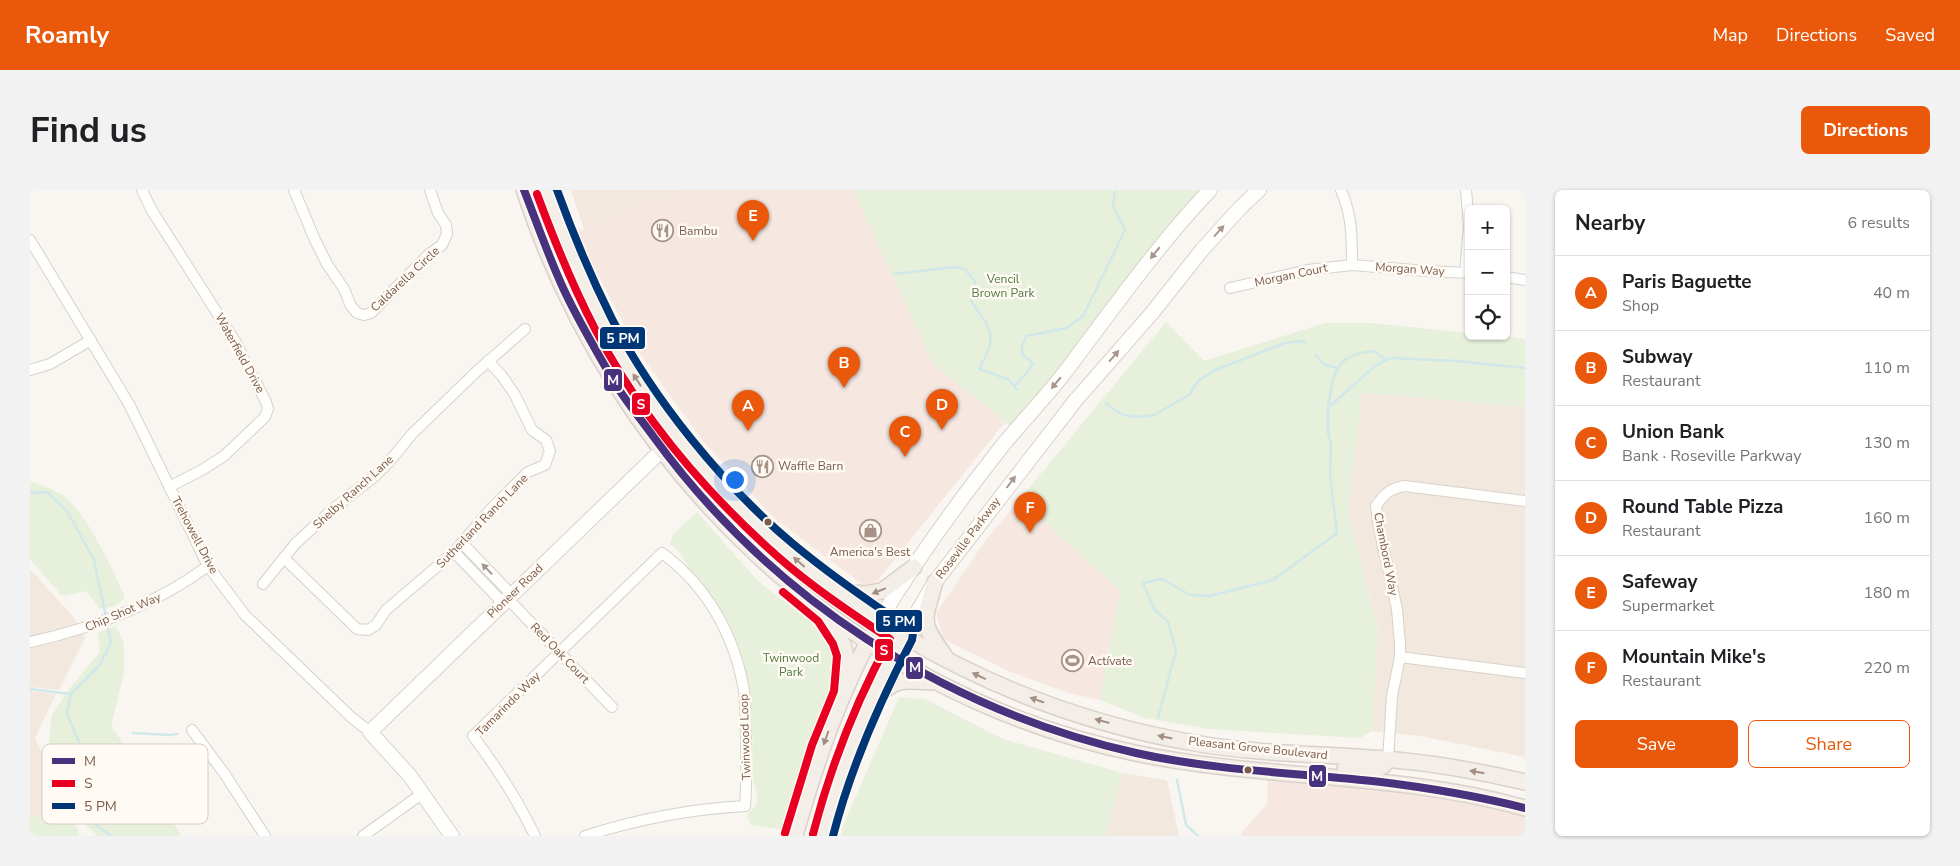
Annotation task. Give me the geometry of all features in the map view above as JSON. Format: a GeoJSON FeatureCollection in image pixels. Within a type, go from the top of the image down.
{"type":"FeatureCollection","features":[{"type":"Feature","properties":{"kind":"main road","name":"Pleasant Grove Boulevard"},"geometry":{"type":"LineString","coordinates":[[524,190],[546,250],[567,298],[593,348],[620,392],[661,451],[747,548],[826,614],[891,657],[971,699],[1021,720],[1060,734],[1107,746],[1145,755],[1216,767],[1352,778],[1422,786],[1525,808]]}},
{"type":"Feature","properties":{"kind":"main road","name":"Pleasant Grove Boulevard"},"geometry":{"type":"LineString","coordinates":[[546,190],[561,234],[596,311],[615,346],[675,436],[703,470],[734,502],[794,557],[837,592],[903,636],[981,677],[1029,697],[1098,720],[1156,735],[1195,743],[1242,749],[1388,760],[1456,768],[1525,782]]}},
{"type":"Feature","properties":{"kind":"main road"},"geometry":{"type":"LineString","coordinates":[[795,836],[822,748],[844,693],[879,621],[948,516],[1004,444],[1061,378],[1157,250],[1210,190]]}},
{"type":"Feature","properties":{"kind":"main road","name":"Roseville Parkway"},"geometry":{"type":"LineString","coordinates":[[823,836],[848,756],[869,704],[891,657],[935,582],[1076,401],[1152,314],[1207,245],[1259,190]]}},
{"type":"Feature","properties":{"kind":"main road"},"geometry":{"type":"LineString","coordinates":[[620,392],[653,422],[658,430],[666,435],[675,436]]}},
{"type":"Feature","properties":{"kind":"main road","name":"Pioneer Road"},"geometry":{"type":"LineString","coordinates":[[370,732],[661,451]]}},
{"type":"Feature","properties":{"kind":"main road"},"geometry":{"type":"LineString","coordinates":[[837,592],[865,594],[882,591],[914,567]]}},
{"type":"Feature","properties":{"kind":"main road"},"geometry":{"type":"LineString","coordinates":[[935,582],[924,619],[929,634],[948,661]]}},
{"type":"Feature","properties":{"kind":"main road"},"geometry":{"type":"LineString","coordinates":[[826,614],[846,647],[844,693]]}},
{"type":"Feature","properties":{"kind":"main road"},"geometry":{"type":"LineString","coordinates":[[869,704],[889,686],[897,682],[904,680],[936,682]]}},
{"type":"Feature","properties":{"kind":"main road","name":"Trehowell Drive"},"geometry":{"type":"LineString","coordinates":[[370,732],[384,745],[423,793],[452,836]]}},
{"type":"Feature","properties":{"kind":"main road"},"geometry":{"type":"LineString","coordinates":[[1286,773],[1295,766],[1302,764],[1373,769],[1384,766],[1388,760]]}},
{"type":"Feature","properties":{"kind":"street","name":"Waterfield Drive"},"geometry":{"type":"LineString","coordinates":[[142,190],[235,341],[268,409],[264,417],[224,456],[169,487]]}},
{"type":"Feature","properties":{"kind":"street","name":"Caldarella Circle"},"geometry":{"type":"LineString","coordinates":[[294,190],[327,264],[344,289],[351,306],[357,312],[364,315],[371,313],[429,254],[442,245],[447,234],[446,226],[438,213],[430,190]]}},
{"type":"Feature","properties":{"kind":"street"},"geometry":{"type":"LineString","coordinates":[[1341,190],[1347,203],[1352,228],[1352,265]]}},
{"type":"Feature","properties":{"kind":"street"},"geometry":{"type":"LineString","coordinates":[[1466,190],[1469,227],[1468,250]]}},
{"type":"Feature","properties":{"kind":"street","name":"Trehowell Drive"},"geometry":{"type":"LineString","coordinates":[[30,240],[129,404],[208,566],[244,615],[370,732]]}},
{"type":"Feature","properties":{"kind":"street","name":"Morgan Way"},"geometry":{"type":"LineString","coordinates":[[1352,265],[1426,272],[1465,272]]}},
{"type":"Feature","properties":{"kind":"street","name":"Morgan Court"},"geometry":{"type":"LineString","coordinates":[[1230,288],[1308,270],[1352,265]]}},
{"type":"Feature","properties":{"kind":"street"},"geometry":{"type":"LineString","coordinates":[[1510,278],[1525,280]]}},
{"type":"Feature","properties":{"kind":"street","name":"Shelby Ranch Lane"},"geometry":{"type":"LineString","coordinates":[[263,584],[295,544],[333,509],[380,472],[412,434],[488,360],[525,329]]}},
{"type":"Feature","properties":{"kind":"street"},"geometry":{"type":"LineString","coordinates":[[30,370],[57,361],[91,340]]}},
{"type":"Feature","properties":{"kind":"street","name":"Sutherland Ranch Lane"},"geometry":{"type":"LineString","coordinates":[[284,558],[357,629],[368,630],[376,625],[386,610],[454,552],[490,510],[528,472],[545,465],[550,451],[546,440],[532,430],[516,395],[488,360]]}},
{"type":"Feature","properties":{"kind":"street","name":"Chambord Way"},"geometry":{"type":"LineString","coordinates":[[1388,760],[1394,685],[1400,657],[1397,609],[1376,516],[1376,506],[1395,487],[1405,486],[1525,501]]}},
{"type":"Feature","properties":{"kind":"street"},"geometry":{"type":"LineString","coordinates":[[462,543],[508,599]]}},
{"type":"Feature","properties":{"kind":"street"},"geometry":{"type":"LineString","coordinates":[[454,552],[508,599]]}},
{"type":"Feature","properties":{"kind":"street","name":"Twinwood Loop"},"geometry":{"type":"LineString","coordinates":[[560,653],[662,553],[681,568],[713,606],[733,646],[744,692],[747,784],[745,806],[708,808],[658,816],[585,836]]}},
{"type":"Feature","properties":{"kind":"street","name":"Chip Shot Way"},"geometry":{"type":"LineString","coordinates":[[30,642],[90,627],[125,613],[164,595],[208,566]]}},
{"type":"Feature","properties":{"kind":"street","name":"Red Oak Court"},"geometry":{"type":"LineString","coordinates":[[508,599],[612,706]]}},
{"type":"Feature","properties":{"kind":"street","name":"Tamarindo Way"},"geometry":{"type":"LineString","coordinates":[[535,836],[521,806],[492,761],[473,736],[560,653]]}},
{"type":"Feature","properties":{"kind":"street"},"geometry":{"type":"LineString","coordinates":[[1400,657],[1525,673]]}},
{"type":"Feature","properties":{"kind":"street"},"geometry":{"type":"LineString","coordinates":[[192,730],[202,744]]}},
{"type":"Feature","properties":{"kind":"street"},"geometry":{"type":"LineString","coordinates":[[208,752],[265,836]]}},
{"type":"Feature","properties":{"kind":"street"},"geometry":{"type":"LineString","coordinates":[[363,836],[423,793]]}},
{"type":"Feature","properties":{"kind":"shaded area"},"geometry":{"type":"Polygon","coordinates":[[[571,190],[685,190],[584,229],[571,190]]]}},
{"type":"Feature","properties":{"kind":"shaded area"},"geometry":{"type":"Polygon","coordinates":[[[685,190],[854,190],[1006,421],[874,585],[863,585],[774,518],[703,441],[640,354],[575,232],[685,190]]]}},
{"type":"Feature","properties":{"kind":"shaded area"},"geometry":{"type":"Polygon","coordinates":[[[1362,393],[1525,407],[1525,757],[1420,736],[1372,731],[1378,629],[1348,512],[1362,393]]]}},
{"type":"Feature","properties":{"kind":"shaded area"},"geometry":{"type":"Polygon","coordinates":[[[1020,499],[1120,591],[1100,700],[1069,693],[1008,671],[943,639],[936,613],[986,540],[1020,499]]]}},
{"type":"Feature","properties":{"kind":"shaded area"},"geometry":{"type":"Polygon","coordinates":[[[30,569],[76,620],[85,638],[59,690],[30,687],[30,569]]]}},
{"type":"Feature","properties":{"kind":"shaded area"},"geometry":{"type":"Polygon","coordinates":[[[30,689],[31,691],[56,694],[35,738],[42,754],[42,816],[30,816],[30,689]]]}},
{"type":"Feature","properties":{"kind":"shaded area"},"geometry":{"type":"Polygon","coordinates":[[[1122,773],[1167,780],[1179,836],[1106,836],[1122,773]]]}},
{"type":"Feature","properties":{"kind":"shaded area"},"geometry":{"type":"Polygon","coordinates":[[[1268,779],[1349,783],[1457,798],[1525,816],[1525,836],[1241,836],[1242,832],[1267,804],[1268,779]]]}},
{"type":"Feature","properties":{"kind":"green space","name":"Vencil Brown Park"},"geometry":{"type":"Polygon","coordinates":[[[853,190],[1206,190],[1166,236],[1011,427],[933,364],[853,190]]]}},
{"type":"Feature","properties":{"kind":"green space"},"geometry":{"type":"Polygon","coordinates":[[[1166,322],[1204,361],[1325,323],[1370,323],[1465,333],[1465,340],[1510,340],[1510,337],[1525,339],[1525,407],[1362,393],[1348,512],[1378,630],[1372,731],[1360,738],[1209,729],[1145,718],[1100,700],[1120,591],[1020,499],[1166,322]]]}},
{"type":"Feature","properties":{"kind":"green space"},"geometry":{"type":"Polygon","coordinates":[[[30,481],[56,491],[69,500],[88,525],[114,572],[125,598],[115,606],[100,609],[86,591],[62,596],[30,559],[30,481]]]}},
{"type":"Feature","properties":{"kind":"green space","name":"Twinwood Park"},"geometry":{"type":"Polygon","coordinates":[[[697,512],[757,580],[835,641],[841,653],[840,666],[805,752],[782,830],[751,825],[747,815],[755,807],[757,796],[753,775],[751,703],[743,660],[731,628],[722,612],[703,583],[688,566],[680,553],[670,544],[673,534],[697,512]]]}},
{"type":"Feature","properties":{"kind":"green space"},"geometry":{"type":"Polygon","coordinates":[[[116,626],[124,644],[124,672],[111,726],[124,744],[48,744],[52,715],[66,693],[100,652],[98,633],[116,626]]]}},
{"type":"Feature","properties":{"kind":"green space"},"geometry":{"type":"Polygon","coordinates":[[[899,697],[925,699],[1003,739],[1122,773],[1106,836],[841,836],[843,826],[899,697]]]}},
{"type":"Feature","properties":{"kind":"green space"},"geometry":{"type":"Polygon","coordinates":[[[30,816],[42,816],[42,824],[75,824],[80,836],[30,836],[30,816]]]}},
{"type":"Feature","properties":{"kind":"green space"},"geometry":{"type":"Polygon","coordinates":[[[84,824],[174,824],[182,836],[98,836],[84,824]]]}},
{"type":"Feature","properties":{"kind":"waterway"},"geometry":{"type":"LineString","coordinates":[[1014,386],[1033,363],[1022,354],[1022,347],[1026,336],[1067,328],[1083,316],[1125,230],[1113,206],[1115,190]]}},
{"type":"Feature","properties":{"kind":"waterway"},"geometry":{"type":"LineString","coordinates":[[894,274],[954,267],[965,269],[975,282],[971,301],[988,326],[991,340],[979,369],[1008,379],[1017,390]]}},
{"type":"Feature","properties":{"kind":"waterway"},"geometry":{"type":"LineString","coordinates":[[1106,403],[1124,415],[1139,417],[1154,415],[1189,395],[1199,380],[1215,370],[1285,343],[1305,342]]}},
{"type":"Feature","properties":{"kind":"waterway"},"geometry":{"type":"LineString","coordinates":[[1328,407],[1335,375],[1338,367],[1344,361],[1351,356],[1375,351],[1385,360]]}},
{"type":"Feature","properties":{"kind":"waterway"},"geometry":{"type":"LineString","coordinates":[[1316,355],[1323,364],[1337,368]]}},
{"type":"Feature","properties":{"kind":"waterway"},"geometry":{"type":"LineString","coordinates":[[1158,718],[1176,650],[1168,622],[1154,609],[1143,583],[1162,579],[1190,595],[1209,596],[1273,580],[1337,533],[1330,475],[1331,444],[1328,432],[1328,408],[1375,366],[1391,358],[1456,361],[1525,368]]}},
{"type":"Feature","properties":{"kind":"waterway"},"geometry":{"type":"LineString","coordinates":[[30,493],[47,492],[67,511],[94,560],[106,617]]}},
{"type":"Feature","properties":{"kind":"waterway"},"geometry":{"type":"LineString","coordinates":[[80,744],[67,714],[71,694],[99,666],[111,643],[107,623]]}},
{"type":"Feature","properties":{"kind":"waterway"},"geometry":{"type":"LineString","coordinates":[[30,689],[71,694]]}},
{"type":"Feature","properties":{"kind":"waterway"},"geometry":{"type":"LineString","coordinates":[[133,733],[177,734]]}},
{"type":"Feature","properties":{"kind":"waterway"},"geometry":{"type":"LineString","coordinates":[[1177,780],[1186,825],[1198,836]]}},
{"type":"Feature","properties":{"kind":"waterway"},"geometry":{"type":"LineString","coordinates":[[95,824],[111,836]]}},
{"type":"Feature","properties":{"kind":"transit line","name":"M"},"geometry":{"type":"LineString","coordinates":[[524,190],[553,266],[576,313],[616,385],[653,436],[699,494],[751,547],[806,595],[866,638],[929,676],[995,708],[1064,733],[1136,753],[1227,768],[1417,787],[1525,808]]}},
{"type":"Feature","properties":{"kind":"transit line"},"geometry":{"type":"LineString","coordinates":[[557,190],[569,223],[612,319],[648,380],[691,439],[741,495],[792,543],[820,566],[909,628],[913,633],[912,640],[888,687],[857,760],[833,836]]}},
{"type":"Feature","properties":{"kind":"transit line","name":"S"},"geometry":{"type":"LineString","coordinates":[[537,194],[564,262],[595,329],[632,392],[676,451],[725,506],[777,556],[818,589],[890,639],[866,686],[845,734],[813,834]]}},
{"type":"Feature","properties":{"kind":"transit line","name":"S"},"geometry":{"type":"LineString","coordinates":[[783,592],[818,621],[833,644],[837,656],[834,691],[812,745],[785,833]]}},
{"type":"Feature","properties":{"kind":"place","name":"Bambu"},"geometry":{"type":"Point","coordinates":[663,231]}},
{"type":"Feature","properties":{"kind":"place","name":"Safeway"},"geometry":{"type":"Point","coordinates":[753,241]}},
{"type":"Feature","properties":{"kind":"place","name":"Subway"},"geometry":{"type":"Point","coordinates":[844,388]}},
{"type":"Feature","properties":{"kind":"place","name":"Round Table Pizza"},"geometry":{"type":"Point","coordinates":[942,430]}},
{"type":"Feature","properties":{"kind":"place","name":"Paris Baguette"},"geometry":{"type":"Point","coordinates":[748,431]}},
{"type":"Feature","properties":{"kind":"place","name":"Union Bank"},"geometry":{"type":"Point","coordinates":[905,457]}},
{"type":"Feature","properties":{"kind":"place","name":"Waffle Barn"},"geometry":{"type":"Point","coordinates":[762,466]}},
{"type":"Feature","properties":{"kind":"place","name":"America's Best"},"geometry":{"type":"Point","coordinates":[870,531]}},
{"type":"Feature","properties":{"kind":"place","name":"Mountain Mike's"},"geometry":{"type":"Point","coordinates":[1030,533]}},
{"type":"Feature","properties":{"kind":"place","name":"Actívate"},"geometry":{"type":"Point","coordinates":[1072,661]}}]}
